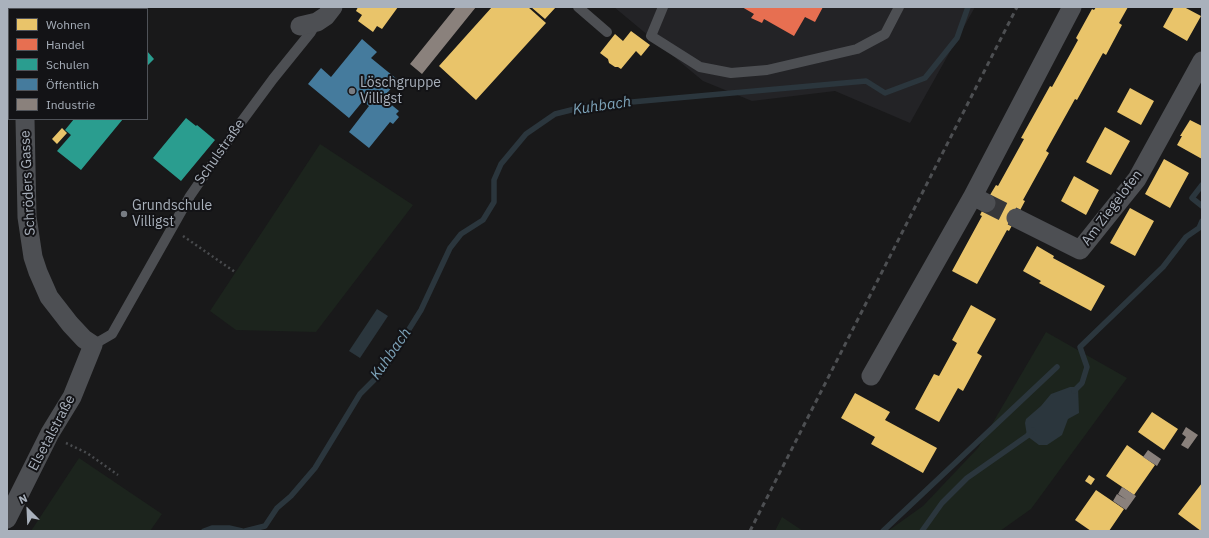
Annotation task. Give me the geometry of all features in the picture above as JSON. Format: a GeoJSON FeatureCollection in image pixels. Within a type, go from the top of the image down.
{"type":"FeatureCollection","features":[{"type":"Feature","properties":{"kind":"street","name":"Schulstraße"},"geometry":{"type":"LineString","coordinates":[[308,24],[326,16],[333,7]]}},
{"type":"Feature","properties":{"kind":"street"},"geometry":{"type":"LineString","coordinates":[[871,376],[980,199],[1072,7]]}},
{"type":"Feature","properties":{"kind":"street","name":"Am Ziegelofen"},"geometry":{"type":"LineString","coordinates":[[1016,218],[1080,250],[1137,179],[1202,61]]}},
{"type":"Feature","properties":{"kind":"street","name":"Schröders Gasse"},"geometry":{"type":"LineString","coordinates":[[25,120],[27,217],[33,257],[49,297],[70,324],[84,339],[93,345]]}},
{"type":"Feature","properties":{"kind":"street","name":"Elsetalstraße"},"geometry":{"type":"LineString","coordinates":[[7,519],[50,433],[72,397],[93,345]]}},
{"type":"Feature","properties":{"kind":"lane"},"geometry":{"type":"LineString","coordinates":[[578,7],[606,32]]}},
{"type":"Feature","properties":{"kind":"lane"},"geometry":{"type":"LineString","coordinates":[[663,7],[651,36],[700,67],[731,73],[767,70],[857,49],[884,34],[899,7]]}},
{"type":"Feature","properties":{"kind":"lane","name":"Schulstraße"},"geometry":{"type":"LineString","coordinates":[[93,345],[112,334],[190,196],[238,125],[311,32],[308,24]]}},
{"type":"Feature","properties":{"kind":"path"},"geometry":{"type":"LineString","coordinates":[[199,248],[235,272]]}},
{"type":"Feature","properties":{"kind":"path"},"geometry":{"type":"LineString","coordinates":[[62,441],[86,453],[118,475]]}},
{"type":"Feature","properties":{"kind":"shaded area"},"geometry":{"type":"Polygon","coordinates":[[[614,7],[975,7],[910,123],[835,91],[752,101],[703,81],[614,7]]]}},
{"type":"Feature","properties":{"kind":"shaded area"},"geometry":{"type":"Polygon","coordinates":[[[320,144],[413,205],[316,332],[236,330],[210,311],[320,144]]]}},
{"type":"Feature","properties":{"kind":"shaded area"},"geometry":{"type":"Polygon","coordinates":[[[377,309],[388,316],[360,358],[349,351],[377,309]]]}},
{"type":"Feature","properties":{"kind":"shaded area"},"geometry":{"type":"Polygon","coordinates":[[[1046,332],[1127,378],[1031,509],[1000,531],[888,531],[923,506],[978,448],[1046,332]]]}},
{"type":"Feature","properties":{"kind":"shaded area"},"geometry":{"type":"Polygon","coordinates":[[[1070,387],[1078,387],[1079,413],[1068,419],[1062,435],[1047,445],[1039,445],[1027,436],[1025,423],[1026,419],[1041,406],[1051,394],[1070,387]]]}},
{"type":"Feature","properties":{"kind":"shaded area"},"geometry":{"type":"Polygon","coordinates":[[[79,458],[162,514],[150,531],[31,531],[79,458]]]}},
{"type":"Feature","properties":{"kind":"shaded area"},"geometry":{"type":"Polygon","coordinates":[[[782,517],[803,531],[775,531],[782,517]]]}},
{"type":"Feature","properties":{"kind":"building: Wohnen"},"geometry":{"type":"Polygon","coordinates":[[[358,7],[398,7],[382,29],[377,26],[373,32],[358,21],[362,15],[356,11],[358,7]]]}},
{"type":"Feature","properties":{"kind":"building: Wohnen"},"geometry":{"type":"Polygon","coordinates":[[[492,7],[528,7],[546,23],[476,100],[439,66],[492,7]]]}},
{"type":"Feature","properties":{"kind":"building: Wohnen"},"geometry":{"type":"Polygon","coordinates":[[[531,7],[556,7],[545,19],[531,7]]]}},
{"type":"Feature","properties":{"kind":"building: Wohnen"},"geometry":{"type":"Polygon","coordinates":[[[1096,7],[1128,7],[1119,23],[1122,25],[1106,55],[1103,53],[1077,100],[1075,99],[1046,151],[1049,153],[1023,200],[1025,201],[977,284],[952,271],[982,216],[980,215],[990,195],[996,185],[998,186],[1024,139],[1021,138],[1078,40],[1076,38],[1092,9],[1094,10],[1096,7]]]}},
{"type":"Feature","properties":{"kind":"building: Wohnen"},"geometry":{"type":"Polygon","coordinates":[[[1174,7],[1184,7],[1201,16],[1187,41],[1163,27],[1174,7]]]}},
{"type":"Feature","properties":{"kind":"building: Wohnen"},"geometry":{"type":"Polygon","coordinates":[[[631,31],[650,45],[641,56],[636,51],[621,69],[615,67],[600,53],[615,34],[623,41],[631,31]]]}},
{"type":"Feature","properties":{"kind":"building: Wohnen"},"geometry":{"type":"Polygon","coordinates":[[[1130,88],[1154,101],[1141,125],[1117,112],[1130,88]]]}},
{"type":"Feature","properties":{"kind":"building: Wohnen"},"geometry":{"type":"Polygon","coordinates":[[[1190,120],[1202,126],[1202,159],[1177,145],[1182,136],[1180,136],[1190,120]]]}},
{"type":"Feature","properties":{"kind":"building: Wohnen"},"geometry":{"type":"Polygon","coordinates":[[[1105,127],[1130,141],[1111,175],[1086,162],[1105,127]]]}},
{"type":"Feature","properties":{"kind":"building: Wohnen"},"geometry":{"type":"Polygon","coordinates":[[[62,128],[67,133],[57,144],[52,139],[62,128]]]}},
{"type":"Feature","properties":{"kind":"building: Wohnen"},"geometry":{"type":"Polygon","coordinates":[[[1164,159],[1189,173],[1170,208],[1145,194],[1164,159]]]}},
{"type":"Feature","properties":{"kind":"building: Wohnen"},"geometry":{"type":"Polygon","coordinates":[[[1074,176],[1099,190],[1086,215],[1061,201],[1074,176]]]}},
{"type":"Feature","properties":{"kind":"building: Wohnen"},"geometry":{"type":"Polygon","coordinates":[[[1130,208],[1154,221],[1135,256],[1110,243],[1130,208]]]}},
{"type":"Feature","properties":{"kind":"building: Wohnen"},"geometry":{"type":"Polygon","coordinates":[[[1037,246],[1054,256],[1053,258],[1105,286],[1091,311],[1039,283],[1041,281],[1023,271],[1037,246]]]}},
{"type":"Feature","properties":{"kind":"building: Wohnen"},"geometry":{"type":"Polygon","coordinates":[[[971,305],[996,319],[977,353],[982,356],[963,391],[958,388],[939,422],[915,409],[934,374],[939,376],[957,343],[952,340],[971,305]]]}},
{"type":"Feature","properties":{"kind":"building: Wohnen"},"geometry":{"type":"Polygon","coordinates":[[[855,393],[890,412],[885,420],[937,448],[923,473],[871,444],[875,437],[841,418],[855,393]]]}},
{"type":"Feature","properties":{"kind":"building: Wohnen"},"geometry":{"type":"Polygon","coordinates":[[[1152,412],[1178,429],[1164,450],[1138,432],[1152,412]]]}},
{"type":"Feature","properties":{"kind":"building: Wohnen"},"geometry":{"type":"Polygon","coordinates":[[[1127,445],[1155,465],[1134,495],[1106,476],[1127,445]]]}},
{"type":"Feature","properties":{"kind":"building: Wohnen"},"geometry":{"type":"Polygon","coordinates":[[[1089,475],[1095,479],[1091,485],[1085,481],[1089,475]]]}},
{"type":"Feature","properties":{"kind":"building: Wohnen"},"geometry":{"type":"Polygon","coordinates":[[[1202,483],[1202,531],[1201,531],[1178,514],[1202,483]]]}},
{"type":"Feature","properties":{"kind":"building: Wohnen"},"geometry":{"type":"Polygon","coordinates":[[[1096,490],[1124,509],[1109,531],[1091,531],[1075,520],[1096,490]]]}},
{"type":"Feature","properties":{"kind":"building: Handel"},"geometry":{"type":"Polygon","coordinates":[[[742,7],[823,7],[815,22],[805,17],[794,36],[764,19],[762,23],[751,18],[754,14],[742,7]]]}},
{"type":"Feature","properties":{"kind":"building: Schulen"},"geometry":{"type":"Polygon","coordinates":[[[64,7],[104,8],[65,8],[64,7]]]}},
{"type":"Feature","properties":{"kind":"building: Schulen"},"geometry":{"type":"Polygon","coordinates":[[[148,52],[154,59],[148,65],[148,52]]]}},
{"type":"Feature","properties":{"kind":"building: Schulen"},"geometry":{"type":"Polygon","coordinates":[[[186,118],[215,140],[181,181],[153,158],[186,118]]]}},
{"type":"Feature","properties":{"kind":"building: Schulen"},"geometry":{"type":"Polygon","coordinates":[[[73,120],[122,120],[81,170],[57,151],[71,135],[65,130],[73,120]]]}},
{"type":"Feature","properties":{"kind":"building: Öffentlich","name":"Löschgruppe Villigst"},"geometry":{"type":"Polygon","coordinates":[[[362,39],[377,52],[371,58],[398,80],[383,98],[399,111],[396,114],[399,117],[393,124],[390,122],[369,148],[349,132],[369,106],[363,101],[349,118],[308,84],[321,68],[331,77],[362,39]]]}},
{"type":"Feature","properties":{"kind":"building: Industrie"},"geometry":{"type":"Polygon","coordinates":[[[456,7],[476,7],[422,74],[410,64],[456,7]]]}},
{"type":"Feature","properties":{"kind":"building: Industrie"},"geometry":{"type":"Polygon","coordinates":[[[1186,427],[1198,435],[1188,449],[1181,445],[1186,437],[1182,434],[1186,427]]]}},
{"type":"Feature","properties":{"kind":"building: Industrie"},"geometry":{"type":"Polygon","coordinates":[[[1148,450],[1161,459],[1157,466],[1143,457],[1148,450]]]}},
{"type":"Feature","properties":{"kind":"building: Industrie"},"geometry":{"type":"Polygon","coordinates":[[[1122,487],[1136,496],[1126,510],[1113,501],[1117,494],[1127,500],[1118,494],[1122,487]]]}},
{"type":"Feature","properties":{"kind":"waterway","name":"Kuhbach"},"geometry":{"type":"LineString","coordinates":[[245,531],[265,526],[277,508],[291,496],[315,468],[360,394],[383,371],[421,310],[450,248],[461,234],[483,220],[494,202],[494,180],[501,164],[526,134],[555,114],[587,106],[866,81],[885,93],[925,78],[957,38],[968,7]]}},
{"type":"Feature","properties":{"kind":"waterway"},"geometry":{"type":"LineString","coordinates":[[1202,185],[1192,198],[1202,206]]}},
{"type":"Feature","properties":{"kind":"waterway"},"geometry":{"type":"LineString","coordinates":[[1074,391],[1082,383],[1087,367],[1080,347],[1163,267],[1186,237],[1199,228],[1202,221]]}},
{"type":"Feature","properties":{"kind":"waterway"},"geometry":{"type":"LineString","coordinates":[[883,531],[1057,367]]}},
{"type":"Feature","properties":{"kind":"waterway"},"geometry":{"type":"LineString","coordinates":[[922,531],[942,503],[967,478],[1027,436],[1033,430]]}},
{"type":"Feature","properties":{"kind":"waterway","name":"Kuhbach"},"geometry":{"type":"LineString","coordinates":[[204,531],[212,528],[229,528],[242,531]]}},
{"type":"Feature","properties":{"kind":"tunnel"},"geometry":{"type":"LineString","coordinates":[[986,203],[1016,218]]}},
{"type":"Feature","properties":{"kind":"railway"},"geometry":{"type":"LineString","coordinates":[[750,531],[1017,7]]}},
{"type":"Feature","properties":{"kind":"place","name":"Löschgruppe Villigst"},"geometry":{"type":"Point","coordinates":[352,91]}},
{"type":"Feature","properties":{"kind":"place","name":"Grundschule Villigst"},"geometry":{"type":"Point","coordinates":[124,214]}}]}
